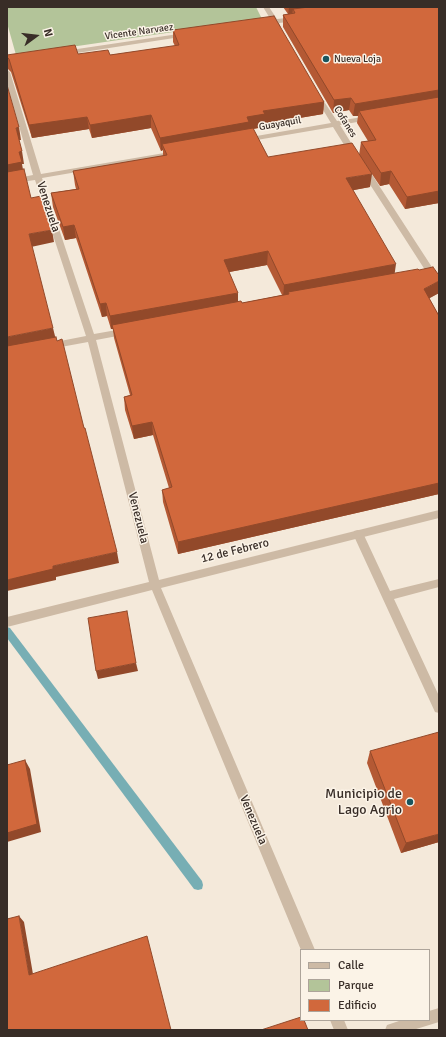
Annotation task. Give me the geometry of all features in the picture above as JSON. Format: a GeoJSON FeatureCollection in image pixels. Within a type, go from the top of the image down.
{"type":"FeatureCollection","features":[{"type":"Feature","properties":{"kind":"street"},"geometry":{"type":"LineString","coordinates":[[266,7],[282,36]]}},
{"type":"Feature","properties":{"kind":"street"},"geometry":{"type":"LineString","coordinates":[[259,24],[306,17]]}},
{"type":"Feature","properties":{"kind":"street","name":"Vicente Narvaez"},"geometry":{"type":"LineString","coordinates":[[54,54],[196,34]]}},
{"type":"Feature","properties":{"kind":"street","name":"Venezuela"},"geometry":{"type":"LineString","coordinates":[[7,72],[38,178],[91,338],[155,585],[308,949]]}},
{"type":"Feature","properties":{"kind":"street","name":"Cofanes"},"geometry":{"type":"LineString","coordinates":[[314,90],[334,124],[439,285]]}},
{"type":"Feature","properties":{"kind":"street","name":"Guayaquil"},"geometry":{"type":"LineString","coordinates":[[240,141],[379,116]]}},
{"type":"Feature","properties":{"kind":"street"},"geometry":{"type":"LineString","coordinates":[[7,182],[38,178],[186,151]]}},
{"type":"Feature","properties":{"kind":"street"},"geometry":{"type":"LineString","coordinates":[[38,348],[138,329]]}},
{"type":"Feature","properties":{"kind":"street","name":"12 de Febrero"},"geometry":{"type":"LineString","coordinates":[[7,622],[439,514]]}},
{"type":"Feature","properties":{"kind":"street"},"geometry":{"type":"LineString","coordinates":[[358,534],[439,708]]}},
{"type":"Feature","properties":{"kind":"street"},"geometry":{"type":"LineString","coordinates":[[386,596],[439,583]]}},
{"type":"Feature","properties":{"kind":"street"},"geometry":{"type":"LineString","coordinates":[[392,1030],[420,1021]]}},
{"type":"Feature","properties":{"kind":"green space"},"geometry":{"type":"Polygon","coordinates":[[[7,7],[256,7],[262,19],[16,55],[7,23],[7,7]]]}},
{"type":"Feature","properties":{"kind":"building"},"geometry":{"type":"Polygon","coordinates":[[[309,7],[439,7],[439,90],[355,104],[351,98],[334,100],[283,15],[295,13],[293,9],[309,7]]]}},
{"type":"Feature","properties":{"kind":"building"},"geometry":{"type":"Polygon","coordinates":[[[274,16],[324,102],[263,111],[265,114],[247,117],[249,122],[160,138],[151,115],[90,125],[87,117],[29,125],[9,59],[7,57],[7,55],[75,45],[78,54],[108,50],[110,55],[179,45],[173,30],[274,16]]]}},
{"type":"Feature","properties":{"kind":"building"},"geometry":{"type":"Polygon","coordinates":[[[7,85],[19,127],[16,128],[22,151],[19,152],[22,162],[7,165],[7,85]]]}},
{"type":"Feature","properties":{"kind":"building"},"geometry":{"type":"Polygon","coordinates":[[[439,97],[439,191],[407,197],[391,171],[381,173],[361,142],[376,140],[359,111],[439,97]]]}},
{"type":"Feature","properties":{"kind":"building"},"geometry":{"type":"Polygon","coordinates":[[[253,128],[268,157],[352,143],[372,174],[346,178],[396,264],[284,285],[268,251],[224,260],[238,293],[110,316],[106,303],[100,304],[74,225],[63,227],[51,193],[79,189],[73,171],[167,155],[162,144],[253,128]]]}},
{"type":"Feature","properties":{"kind":"building"},"geometry":{"type":"Polygon","coordinates":[[[24,169],[31,198],[41,196],[52,230],[29,234],[53,328],[7,337],[7,172],[24,169]]]}},
{"type":"Feature","properties":{"kind":"building"},"geometry":{"type":"Polygon","coordinates":[[[433,267],[439,274],[439,281],[424,289],[439,316],[439,483],[178,542],[162,490],[172,487],[152,422],[132,426],[124,397],[132,395],[112,325],[241,301],[242,303],[289,294],[288,292],[433,267]]]}},
{"type":"Feature","properties":{"kind":"building"},"geometry":{"type":"Polygon","coordinates":[[[56,337],[57,341],[62,339],[117,552],[53,566],[53,569],[7,580],[7,346],[56,337]]]}},
{"type":"Feature","properties":{"kind":"building"},"geometry":{"type":"Polygon","coordinates":[[[127,611],[136,663],[96,671],[88,618],[127,611]]]}},
{"type":"Feature","properties":{"kind":"building","name":"Municipio de Lago Agrio"},"geometry":{"type":"Polygon","coordinates":[[[439,732],[439,834],[406,843],[370,751],[439,732]]]}},
{"type":"Feature","properties":{"kind":"building"},"geometry":{"type":"Polygon","coordinates":[[[25,760],[37,824],[7,833],[7,765],[25,760]]]}},
{"type":"Feature","properties":{"kind":"building"},"geometry":{"type":"Polygon","coordinates":[[[19,916],[29,975],[147,936],[171,1030],[7,1030],[7,919],[19,916]]]}},
{"type":"Feature","properties":{"kind":"building"},"geometry":{"type":"Polygon","coordinates":[[[300,1017],[300,1021],[304,1021],[308,1030],[261,1030],[300,1017]]]}},
{"type":"Feature","properties":{"kind":"waterway"},"geometry":{"type":"LineString","coordinates":[[7,631],[198,885]]}},
{"type":"Feature","properties":{"kind":"place","name":"Nueva Loja"},"geometry":{"type":"Point","coordinates":[326,59]}},
{"type":"Feature","properties":{"kind":"place","name":"Municipio de Lago Agrio"},"geometry":{"type":"Point","coordinates":[410,802]}}]}
